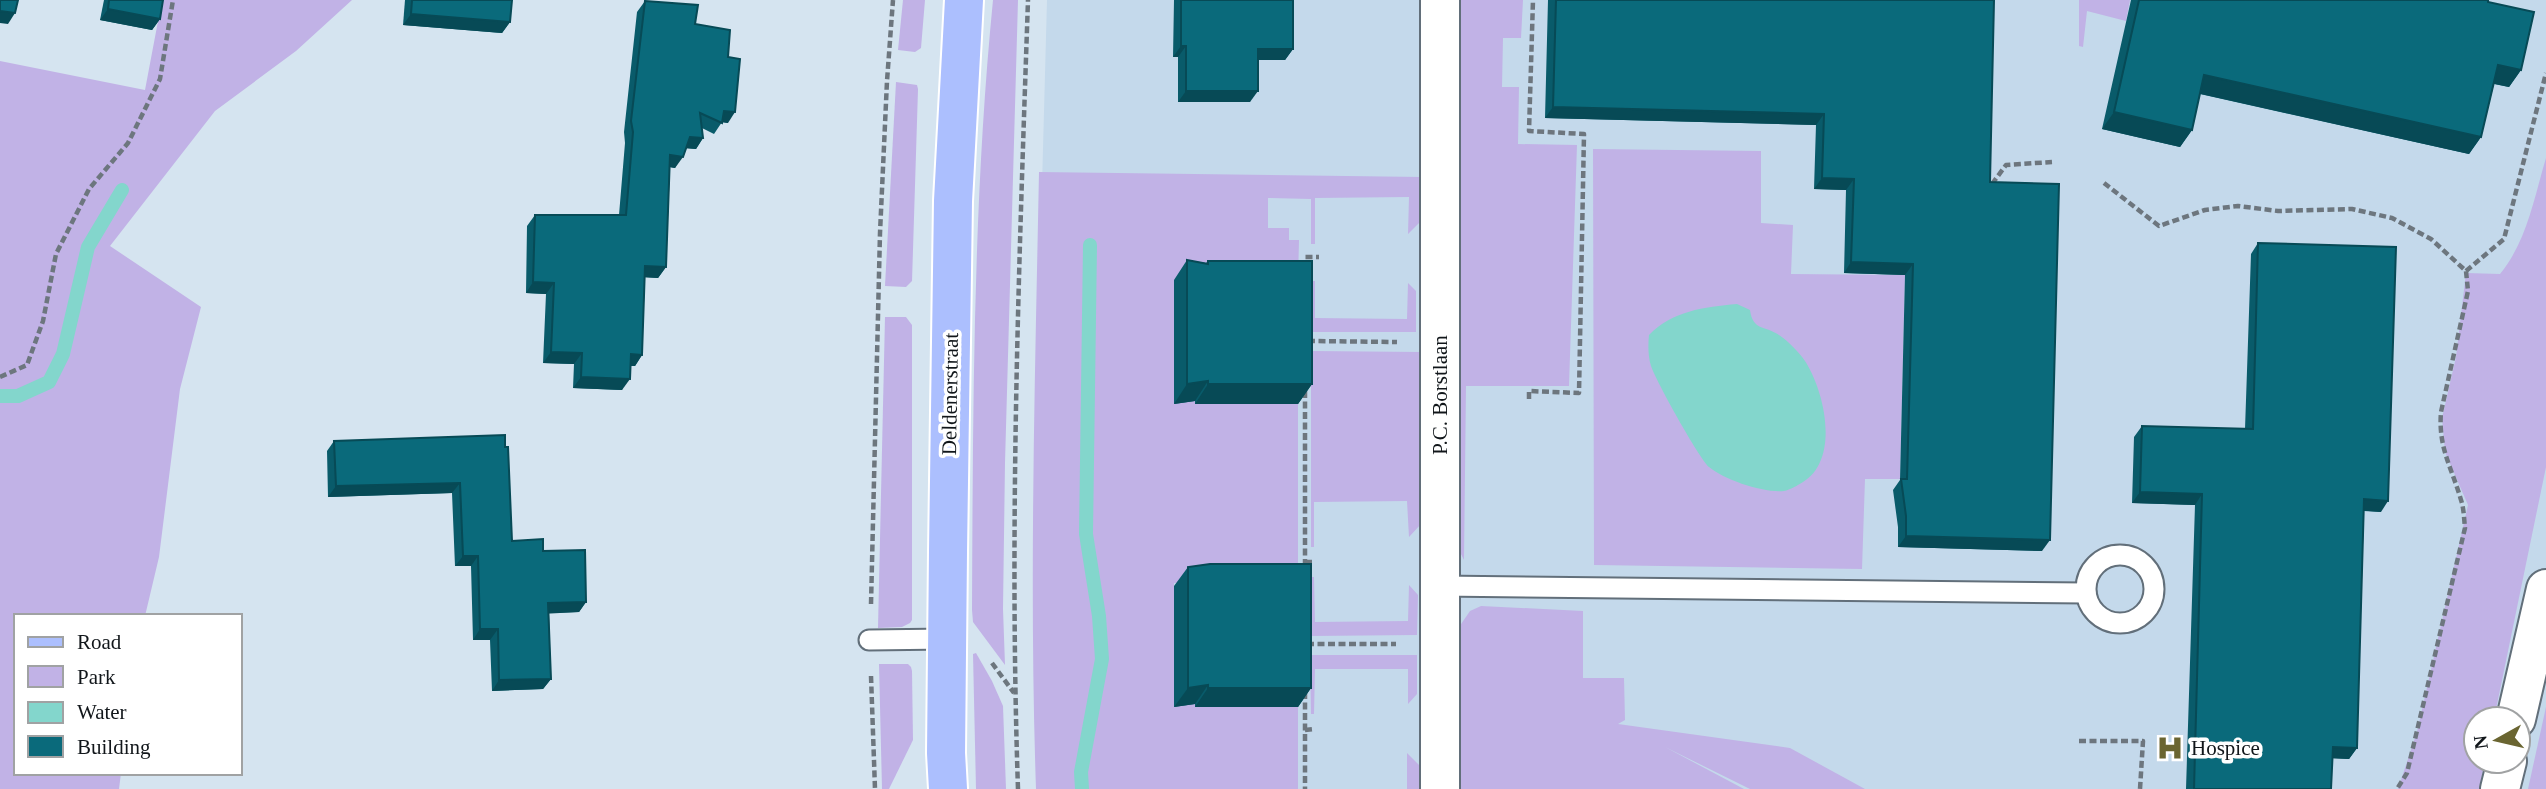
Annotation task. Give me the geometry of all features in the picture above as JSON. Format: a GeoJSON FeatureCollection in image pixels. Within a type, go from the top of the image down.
{"type":"FeatureCollection","features":[{"type":"Feature","properties":{"kind":"main road","name":"Deldenerstraat"},"geometry":{"type":"LineString","coordinates":[[948,789],[946,753],[953,201],[964,0]]}},
{"type":"Feature","properties":{"kind":"street","name":"P.C. Borstlaan"},"geometry":{"type":"LineString","coordinates":[[1440,0],[1440,789]]}},
{"type":"Feature","properties":{"kind":"street"},"geometry":{"type":"LineString","coordinates":[[2519,705],[2546,589]]}},
{"type":"Feature","properties":{"kind":"lane"},"geometry":{"type":"LineString","coordinates":[[1440,586],[2086,593]]}},
{"type":"Feature","properties":{"kind":"lane"},"geometry":{"type":"LineString","coordinates":[[869,640],[947,639]]}},
{"type":"Feature","properties":{"kind":"path"},"geometry":{"type":"LineString","coordinates":[[0,377],[27,365],[43,321],[56,254],[89,189],[128,143],[160,79],[173,0]]}},
{"type":"Feature","properties":{"kind":"path"},"geometry":{"type":"LineString","coordinates":[[875,789],[869,640],[880,233],[893,0]]}},
{"type":"Feature","properties":{"kind":"path"},"geometry":{"type":"LineString","coordinates":[[1018,789],[1015,693],[1016,340],[1028,0]]}},
{"type":"Feature","properties":{"kind":"path"},"geometry":{"type":"LineString","coordinates":[[1529,399],[1529,391],[1579,393],[1584,134],[1530,131],[1533,0]]}},
{"type":"Feature","properties":{"kind":"path"},"geometry":{"type":"LineString","coordinates":[[2466,271],[2504,239],[2546,73]]}},
{"type":"Feature","properties":{"kind":"path"},"geometry":{"type":"LineString","coordinates":[[1992,184],[2006,165],[2052,163]]}},
{"type":"Feature","properties":{"kind":"path"},"geometry":{"type":"LineString","coordinates":[[2104,183],[2160,226],[2205,210],[2238,206],[2278,211],[2352,209],[2392,218],[2431,239],[2466,271],[2468,291],[2439,431],[2446,462],[2462,502],[2465,528],[2407,773],[2397,789]]}},
{"type":"Feature","properties":{"kind":"path"},"geometry":{"type":"LineString","coordinates":[[1305,279],[1305,257],[1319,257]]}},
{"type":"Feature","properties":{"kind":"path"},"geometry":{"type":"LineString","coordinates":[[1298,341],[1440,342]]}},
{"type":"Feature","properties":{"kind":"path"},"geometry":{"type":"LineString","coordinates":[[1305,382],[1305,574]]}},
{"type":"Feature","properties":{"kind":"path"},"geometry":{"type":"LineString","coordinates":[[1305,562],[1315,562]]}},
{"type":"Feature","properties":{"kind":"path"},"geometry":{"type":"LineString","coordinates":[[1305,633],[1305,657]]}},
{"type":"Feature","properties":{"kind":"path"},"geometry":{"type":"LineString","coordinates":[[1298,644],[1439,644]]}},
{"type":"Feature","properties":{"kind":"path"},"geometry":{"type":"LineString","coordinates":[[1305,681],[1305,789]]}},
{"type":"Feature","properties":{"kind":"path"},"geometry":{"type":"LineString","coordinates":[[1305,730],[1314,729]]}},
{"type":"Feature","properties":{"kind":"path"},"geometry":{"type":"LineString","coordinates":[[2079,741],[2143,741],[2140,789]]}},
{"type":"Feature","properties":{"kind":"shaded area"},"geometry":{"type":"Polygon","coordinates":[[[1047,0],[2546,0],[2546,789],[1038,789],[1038,335],[1047,0]]]}},
{"type":"Feature","properties":{"kind":"green space"},"geometry":{"type":"Polygon","coordinates":[[[162,0],[352,0],[296,51],[215,111],[110,246],[201,307],[180,389],[159,557],[145,614],[14,614],[14,775],[121,775],[119,789],[0,789],[0,61],[145,90],[162,0]]]}},
{"type":"Feature","properties":{"kind":"green space"},"geometry":{"type":"Polygon","coordinates":[[[903,0],[925,0],[921,48],[915,52],[898,50],[903,0]]]}},
{"type":"Feature","properties":{"kind":"green space"},"geometry":{"type":"Polygon","coordinates":[[[993,0],[1018,0],[1005,463],[1005,665],[973,622],[972,610],[978,228],[993,0]]]}},
{"type":"Feature","properties":{"kind":"green space"},"geometry":{"type":"Polygon","coordinates":[[[1461,0],[1523,0],[1521,38],[1503,38],[1502,87],[1519,87],[1518,144],[1577,145],[1569,386],[1466,386],[1464,560],[1459,550],[1461,0]]]}},
{"type":"Feature","properties":{"kind":"green space"},"geometry":{"type":"Polygon","coordinates":[[[2079,0],[2130,0],[2126,21],[2087,11],[2083,47],[2079,46],[2079,0]]]}},
{"type":"Feature","properties":{"kind":"green space"},"geometry":{"type":"Polygon","coordinates":[[[896,82],[917,85],[918,89],[912,281],[906,287],[885,286],[896,82]]]}},
{"type":"Feature","properties":{"kind":"green space"},"geometry":{"type":"Polygon","coordinates":[[[1593,149],[1761,151],[1761,223],[1793,225],[1791,274],[1905,275],[1900,479],[1865,479],[1862,569],[1594,565],[1593,149]]]}},
{"type":"Feature","properties":{"kind":"green space"},"geometry":{"type":"Polygon","coordinates":[[[2546,158],[2546,467],[2497,705],[2462,705],[2462,775],[2482,775],[2479,789],[2398,789],[2417,732],[2468,505],[2445,452],[2442,418],[2456,357],[2466,273],[2500,274],[2517,248],[2529,219],[2546,158]]]}},
{"type":"Feature","properties":{"kind":"green space"},"geometry":{"type":"Polygon","coordinates":[[[1039,172],[1422,177],[1423,219],[1408,234],[1409,197],[1315,198],[1315,244],[1311,244],[1311,199],[1268,198],[1268,228],[1289,228],[1289,240],[1299,240],[1298,280],[1174,280],[1174,404],[1177,403],[1177,394],[1195,393],[1195,404],[1298,404],[1298,583],[1174,583],[1174,707],[1177,697],[1195,697],[1195,707],[1298,707],[1298,789],[1036,789],[1033,557],[1039,172]]]}},
{"type":"Feature","properties":{"kind":"green space"},"geometry":{"type":"Polygon","coordinates":[[[1312,281],[1315,281],[1315,318],[1407,319],[1408,283],[1416,291],[1416,332],[1311,332],[1312,281]]]}},
{"type":"Feature","properties":{"kind":"green space"},"geometry":{"type":"Polygon","coordinates":[[[885,317],[906,317],[912,325],[912,620],[902,627],[878,628],[885,317]]]}},
{"type":"Feature","properties":{"kind":"green space"},"geometry":{"type":"Polygon","coordinates":[[[1311,351],[1421,352],[1421,524],[1409,537],[1407,501],[1314,502],[1314,547],[1311,547],[1311,351]]]}},
{"type":"Feature","properties":{"kind":"green space"},"geometry":{"type":"Polygon","coordinates":[[[1310,577],[1314,577],[1315,622],[1408,621],[1409,585],[1418,595],[1417,635],[1311,636],[1310,577]]]}},
{"type":"Feature","properties":{"kind":"green space"},"geometry":{"type":"Polygon","coordinates":[[[1481,606],[1583,611],[1583,678],[1624,678],[1625,720],[1618,724],[1790,748],[1865,789],[1750,789],[1665,747],[1744,789],[1459,789],[1459,627],[1470,611],[1481,606]]]}},
{"type":"Feature","properties":{"kind":"green space"},"geometry":{"type":"Polygon","coordinates":[[[976,653],[1003,706],[1006,789],[976,789],[973,654],[976,653]]]}},
{"type":"Feature","properties":{"kind":"green space"},"geometry":{"type":"Polygon","coordinates":[[[1310,655],[1417,655],[1417,694],[1408,704],[1408,669],[1315,669],[1314,714],[1311,714],[1310,655]]]}},
{"type":"Feature","properties":{"kind":"green space"},"geometry":{"type":"Polygon","coordinates":[[[879,664],[908,664],[912,671],[913,740],[889,789],[882,789],[879,664]]]}},
{"type":"Feature","properties":{"kind":"green space"},"geometry":{"type":"Polygon","coordinates":[[[2546,707],[2546,789],[2528,789],[2546,707]]]}},
{"type":"Feature","properties":{"kind":"green space"},"geometry":{"type":"Polygon","coordinates":[[[1407,753],[1420,766],[1420,789],[1407,789],[1407,753]]]}},
{"type":"Feature","properties":{"kind":"water"},"geometry":{"type":"Polygon","coordinates":[[[1737,304],[1750,310],[1757,325],[1779,335],[1800,354],[1812,374],[1823,407],[1825,442],[1822,458],[1815,471],[1803,482],[1786,490],[1766,490],[1745,485],[1709,467],[1678,419],[1651,366],[1649,335],[1658,327],[1678,315],[1737,304]]]}},
{"type":"Feature","properties":{"kind":"building"},"geometry":{"type":"Polygon","coordinates":[[[0,0],[18,0],[15,13],[0,11],[0,0]]]}},
{"type":"Feature","properties":{"kind":"building"},"geometry":{"type":"Polygon","coordinates":[[[109,0],[163,0],[160,19],[108,9],[109,0]]]}},
{"type":"Feature","properties":{"kind":"building"},"geometry":{"type":"Polygon","coordinates":[[[412,0],[512,0],[510,22],[411,14],[412,0]]]}},
{"type":"Feature","properties":{"kind":"building"},"geometry":{"type":"Polygon","coordinates":[[[1181,0],[1293,0],[1293,49],[1258,49],[1258,91],[1186,91],[1186,46],[1181,46],[1181,0]]]}},
{"type":"Feature","properties":{"kind":"building"},"geometry":{"type":"Polygon","coordinates":[[[1556,0],[1994,0],[1990,182],[2059,184],[2050,540],[1906,536],[1901,479],[1907,479],[1913,264],[1851,262],[1854,179],[1822,178],[1824,114],[1553,107],[1556,0]]]}},
{"type":"Feature","properties":{"kind":"building"},"geometry":{"type":"Polygon","coordinates":[[[2139,0],[2488,0],[2534,12],[2521,70],[2498,65],[2481,137],[2204,75],[2192,130],[2114,112],[2139,0]]]}},
{"type":"Feature","properties":{"kind":"building"},"geometry":{"type":"Polygon","coordinates":[[[645,1],[698,5],[695,24],[730,30],[728,57],[740,59],[735,112],[724,111],[722,123],[700,113],[703,138],[690,137],[683,157],[670,155],[666,267],[645,266],[642,355],[631,354],[630,379],[581,377],[582,353],[551,352],[554,283],[533,282],[535,215],[626,215],[633,132],[631,121],[645,1]]]}},
{"type":"Feature","properties":{"kind":"building"},"geometry":{"type":"Polygon","coordinates":[[[2258,243],[2396,247],[2388,501],[2364,499],[2357,748],[2333,747],[2331,789],[2194,789],[2202,494],[2140,492],[2142,426],[2253,429],[2258,243]]]}},
{"type":"Feature","properties":{"kind":"building"},"geometry":{"type":"Polygon","coordinates":[[[1187,260],[1208,264],[1208,261],[1312,261],[1312,384],[1208,384],[1208,381],[1187,384],[1187,260]]]}},
{"type":"Feature","properties":{"kind":"building"},"geometry":{"type":"Polygon","coordinates":[[[505,435],[505,447],[508,447],[512,541],[543,539],[543,551],[585,550],[586,602],[548,603],[551,679],[499,680],[498,629],[480,629],[478,556],[463,556],[460,483],[336,486],[334,441],[505,435]]]}},
{"type":"Feature","properties":{"kind":"building"},"geometry":{"type":"Polygon","coordinates":[[[1210,564],[1311,564],[1311,688],[1208,688],[1208,685],[1188,688],[1188,567],[1210,564]]]}},
{"type":"Feature","properties":{"kind":"waterway"},"geometry":{"type":"LineString","coordinates":[[0,396],[18,396],[49,382],[63,354],[88,247],[122,190]]}},
{"type":"Feature","properties":{"kind":"waterway"},"geometry":{"type":"LineString","coordinates":[[1082,789],[1081,772],[1102,659],[1099,616],[1086,534],[1090,245]]}},
{"type":"Feature","properties":{"kind":"place","name":"Hospice"},"geometry":{"type":"Point","coordinates":[2170,748]}}]}
